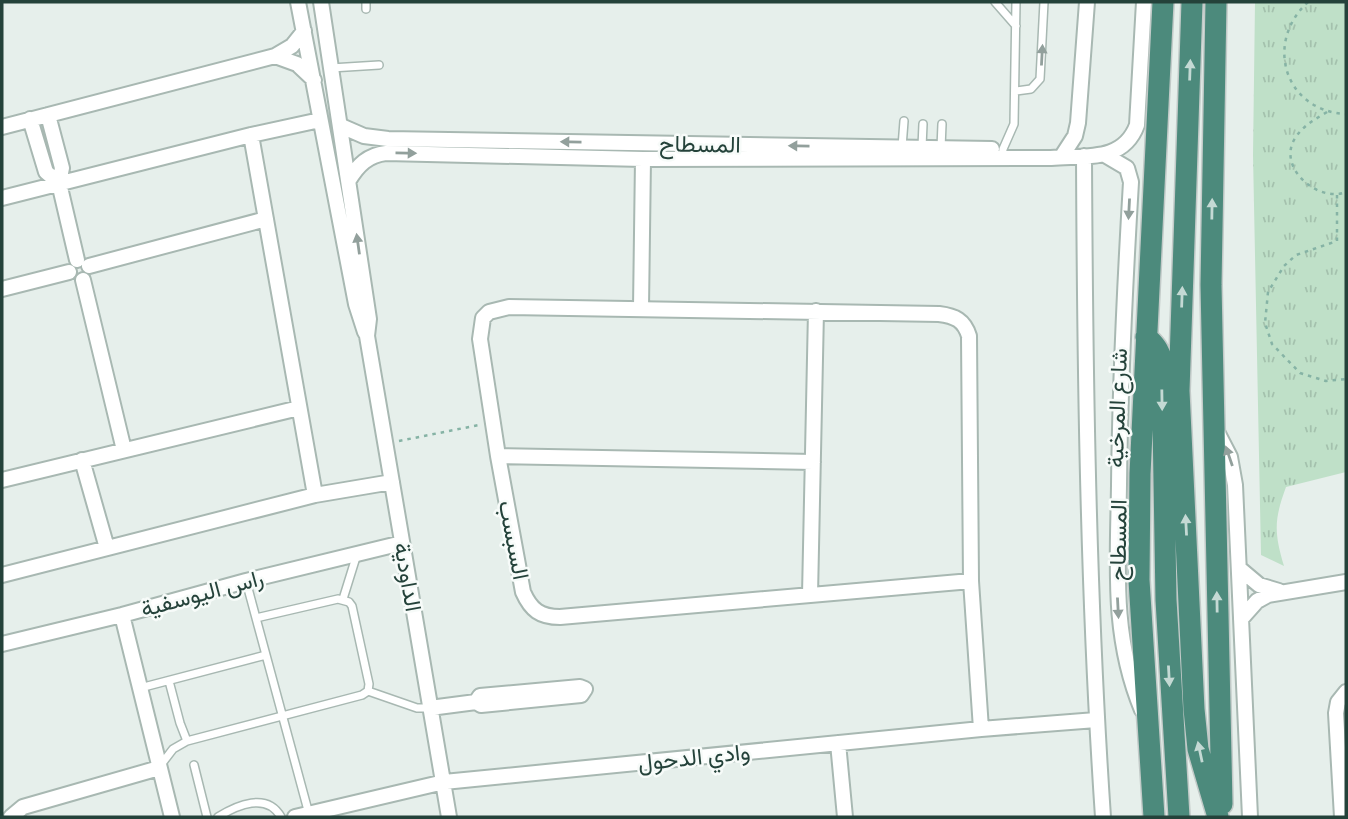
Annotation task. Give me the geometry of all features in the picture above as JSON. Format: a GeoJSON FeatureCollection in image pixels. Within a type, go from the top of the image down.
{"type":"FeatureCollection","features":[{"type":"Feature","properties":{"kind":"highway","name":"شارع المرخية"},"geometry":{"type":"LineString","coordinates":[[1154,817],[1139,580],[1141,426],[1163,2]]}},
{"type":"Feature","properties":{"kind":"highway"},"geometry":{"type":"LineString","coordinates":[[1192,2],[1180,391],[1194,709],[1198,749],[1220,817]]}},
{"type":"Feature","properties":{"kind":"highway"},"geometry":{"type":"LineString","coordinates":[[1216,2],[1211,285],[1220,817]]}},
{"type":"Feature","properties":{"kind":"highway"},"geometry":{"type":"LineString","coordinates":[[1146,337],[1154,343],[1161,361],[1166,600],[1179,817]]}},
{"type":"Feature","properties":{"kind":"street","name":"الداودية"},"geometry":{"type":"LineString","coordinates":[[298,2],[358,316],[368,336]]}},
{"type":"Feature","properties":{"kind":"street","name":"الداودية"},"geometry":{"type":"LineString","coordinates":[[321,2],[369,318],[368,336],[384,444],[449,817]]}},
{"type":"Feature","properties":{"kind":"street"},"geometry":{"type":"LineString","coordinates":[[1062,156],[1075,136],[1079,123],[1087,2]]}},
{"type":"Feature","properties":{"kind":"street"},"geometry":{"type":"LineString","coordinates":[[1105,155],[1125,145],[1137,125],[1144,2]]}},
{"type":"Feature","properties":{"kind":"street"},"geometry":{"type":"LineString","coordinates":[[2,127],[275,56],[292,46],[304,31]]}},
{"type":"Feature","properties":{"kind":"street"},"geometry":{"type":"LineString","coordinates":[[275,56],[297,64],[314,80]]}},
{"type":"Feature","properties":{"kind":"street"},"geometry":{"type":"LineString","coordinates":[[48,115],[62,168],[59,183],[78,266],[88,276],[83,281],[124,450]]}},
{"type":"Feature","properties":{"kind":"street"},"geometry":{"type":"LineString","coordinates":[[30,119],[46,172],[59,183]]}},
{"type":"Feature","properties":{"kind":"street"},"geometry":{"type":"LineString","coordinates":[[2,198],[320,120]]}},
{"type":"Feature","properties":{"kind":"street","name":"المسطاح"},"geometry":{"type":"LineString","coordinates":[[341,126],[364,136],[388,139],[902,147],[1002,154]]}},
{"type":"Feature","properties":{"kind":"street"},"geometry":{"type":"LineString","coordinates":[[251,135],[314,495]]}},
{"type":"Feature","properties":{"kind":"street","name":"المسطاح"},"geometry":{"type":"LineString","coordinates":[[325,142],[345,151],[378,154],[643,159],[1051,152],[1062,156],[1105,155],[1127,168],[1131,181],[1120,380],[1118,594],[1127,668],[1148,725]]}},
{"type":"Feature","properties":{"kind":"street"},"geometry":{"type":"LineString","coordinates":[[349,180],[361,164],[378,154]]}},
{"type":"Feature","properties":{"kind":"street","name":"شارع المرخية"},"geometry":{"type":"LineString","coordinates":[[1084,156],[1085,381],[1096,720],[1103,817]]}},
{"type":"Feature","properties":{"kind":"street"},"geometry":{"type":"LineString","coordinates":[[642,308],[643,159]]}},
{"type":"Feature","properties":{"kind":"street"},"geometry":{"type":"LineString","coordinates":[[2,289],[78,266],[265,219]]}},
{"type":"Feature","properties":{"kind":"street","name":"السبسب"},"geometry":{"type":"LineString","coordinates":[[971,581],[547,617],[528,604],[523,592],[492,422],[480,339],[483,318],[489,312],[509,307],[939,314],[959,319],[966,326],[969,336],[971,581],[981,729]]}},
{"type":"Feature","properties":{"kind":"street"},"geometry":{"type":"LineString","coordinates":[[810,595],[816,311]]}},
{"type":"Feature","properties":{"kind":"street"},"geometry":{"type":"LineString","coordinates":[[2,480],[299,408]]}},
{"type":"Feature","properties":{"kind":"street"},"geometry":{"type":"LineString","coordinates":[[1212,424],[1226,446],[1233,468],[1250,817]]}},
{"type":"Feature","properties":{"kind":"street"},"geometry":{"type":"LineString","coordinates":[[498,456],[813,462]]}},
{"type":"Feature","properties":{"kind":"street"},"geometry":{"type":"LineString","coordinates":[[82,460],[107,548]]}},
{"type":"Feature","properties":{"kind":"street"},"geometry":{"type":"LineString","coordinates":[[2,575],[314,495],[392,482]]}},
{"type":"Feature","properties":{"kind":"street","name":"راس اليوسفية"},"geometry":{"type":"LineString","coordinates":[[2,644],[402,543]]}},
{"type":"Feature","properties":{"kind":"street"},"geometry":{"type":"LineString","coordinates":[[1240,569],[1259,585],[1280,592]]}},
{"type":"Feature","properties":{"kind":"street"},"geometry":{"type":"LineString","coordinates":[[1241,619],[1257,601],[1280,592],[1346,582]]}},
{"type":"Feature","properties":{"kind":"street"},"geometry":{"type":"LineString","coordinates":[[122,615],[172,817]]}},
{"type":"Feature","properties":{"kind":"street"},"geometry":{"type":"LineString","coordinates":[[1342,817],[1335,725],[1338,702],[1346,692]]}},
{"type":"Feature","properties":{"kind":"street"},"geometry":{"type":"LineString","coordinates":[[430,708],[476,702],[481,705],[528,696]]}},
{"type":"Feature","properties":{"kind":"street","name":"وادي الدحول"},"geometry":{"type":"LineString","coordinates":[[302,816],[444,782],[1096,720]]}},
{"type":"Feature","properties":{"kind":"street"},"geometry":{"type":"LineString","coordinates":[[838,743],[845,817]]}},
{"type":"Feature","properties":{"kind":"street"},"geometry":{"type":"LineString","coordinates":[[11,817],[23,807],[159,768]]}},
{"type":"Feature","properties":{"kind":"lane"},"geometry":{"type":"LineString","coordinates":[[995,2],[1016,26]]}},
{"type":"Feature","properties":{"kind":"lane"},"geometry":{"type":"LineString","coordinates":[[1002,154],[1013,129],[1016,91],[1016,2]]}},
{"type":"Feature","properties":{"kind":"lane"},"geometry":{"type":"LineString","coordinates":[[1016,91],[1031,89],[1040,79],[1044,2]]}},
{"type":"Feature","properties":{"kind":"lane"},"geometry":{"type":"LineString","coordinates":[[331,68],[379,65]]}},
{"type":"Feature","properties":{"kind":"lane"},"geometry":{"type":"LineString","coordinates":[[902,147],[904,121]]}},
{"type":"Feature","properties":{"kind":"lane"},"geometry":{"type":"LineString","coordinates":[[922,148],[923,124]]}},
{"type":"Feature","properties":{"kind":"lane"},"geometry":{"type":"LineString","coordinates":[[941,148],[942,124]]}},
{"type":"Feature","properties":{"kind":"lane"},"geometry":{"type":"LineString","coordinates":[[343,599],[357,554]]}},
{"type":"Feature","properties":{"kind":"lane"},"geometry":{"type":"LineString","coordinates":[[246,581],[282,716],[302,816]]}},
{"type":"Feature","properties":{"kind":"lane"},"geometry":{"type":"LineString","coordinates":[[256,618],[343,599]]}},
{"type":"Feature","properties":{"kind":"lane"},"geometry":{"type":"LineString","coordinates":[[159,768],[173,749],[187,741],[362,695],[368,691],[369,684],[352,607],[343,599]]}},
{"type":"Feature","properties":{"kind":"lane"},"geometry":{"type":"LineString","coordinates":[[139,689],[266,655]]}},
{"type":"Feature","properties":{"kind":"lane"},"geometry":{"type":"LineString","coordinates":[[169,681],[187,741]]}},
{"type":"Feature","properties":{"kind":"lane"},"geometry":{"type":"LineString","coordinates":[[368,691],[417,708],[430,708]]}},
{"type":"Feature","properties":{"kind":"lane"},"geometry":{"type":"LineString","coordinates":[[194,765],[206,817]]}},
{"type":"Feature","properties":{"kind":"lane"},"geometry":{"type":"LineString","coordinates":[[218,817],[239,806],[263,802],[277,810],[281,817]]}},
{"type":"Feature","properties":{"kind":"path"},"geometry":{"type":"LineString","coordinates":[[1308,2],[1289,24],[1283,47],[1286,70],[1295,88],[1308,102],[1327,112],[1346,114]]}},
{"type":"Feature","properties":{"kind":"path"},"geometry":{"type":"LineString","coordinates":[[1327,112],[1305,125],[1293,142],[1290,158],[1297,175],[1311,187],[1337,195],[1346,192]]}},
{"type":"Feature","properties":{"kind":"path"},"geometry":{"type":"LineString","coordinates":[[1337,195],[1337,241],[1296,255],[1284,266],[1268,292],[1265,323],[1272,344],[1300,373],[1326,381],[1346,379]]}},
{"type":"Feature","properties":{"kind":"path"},"geometry":{"type":"LineString","coordinates":[[384,444],[492,422]]}},
{"type":"Feature","properties":{"kind":"green space"},"geometry":{"type":"Polygon","coordinates":[[[1255,2],[1346,2],[1346,472],[1286,487],[1277,526],[1278,544],[1284,566],[1261,555],[1253,155],[1255,2]]]}}]}
